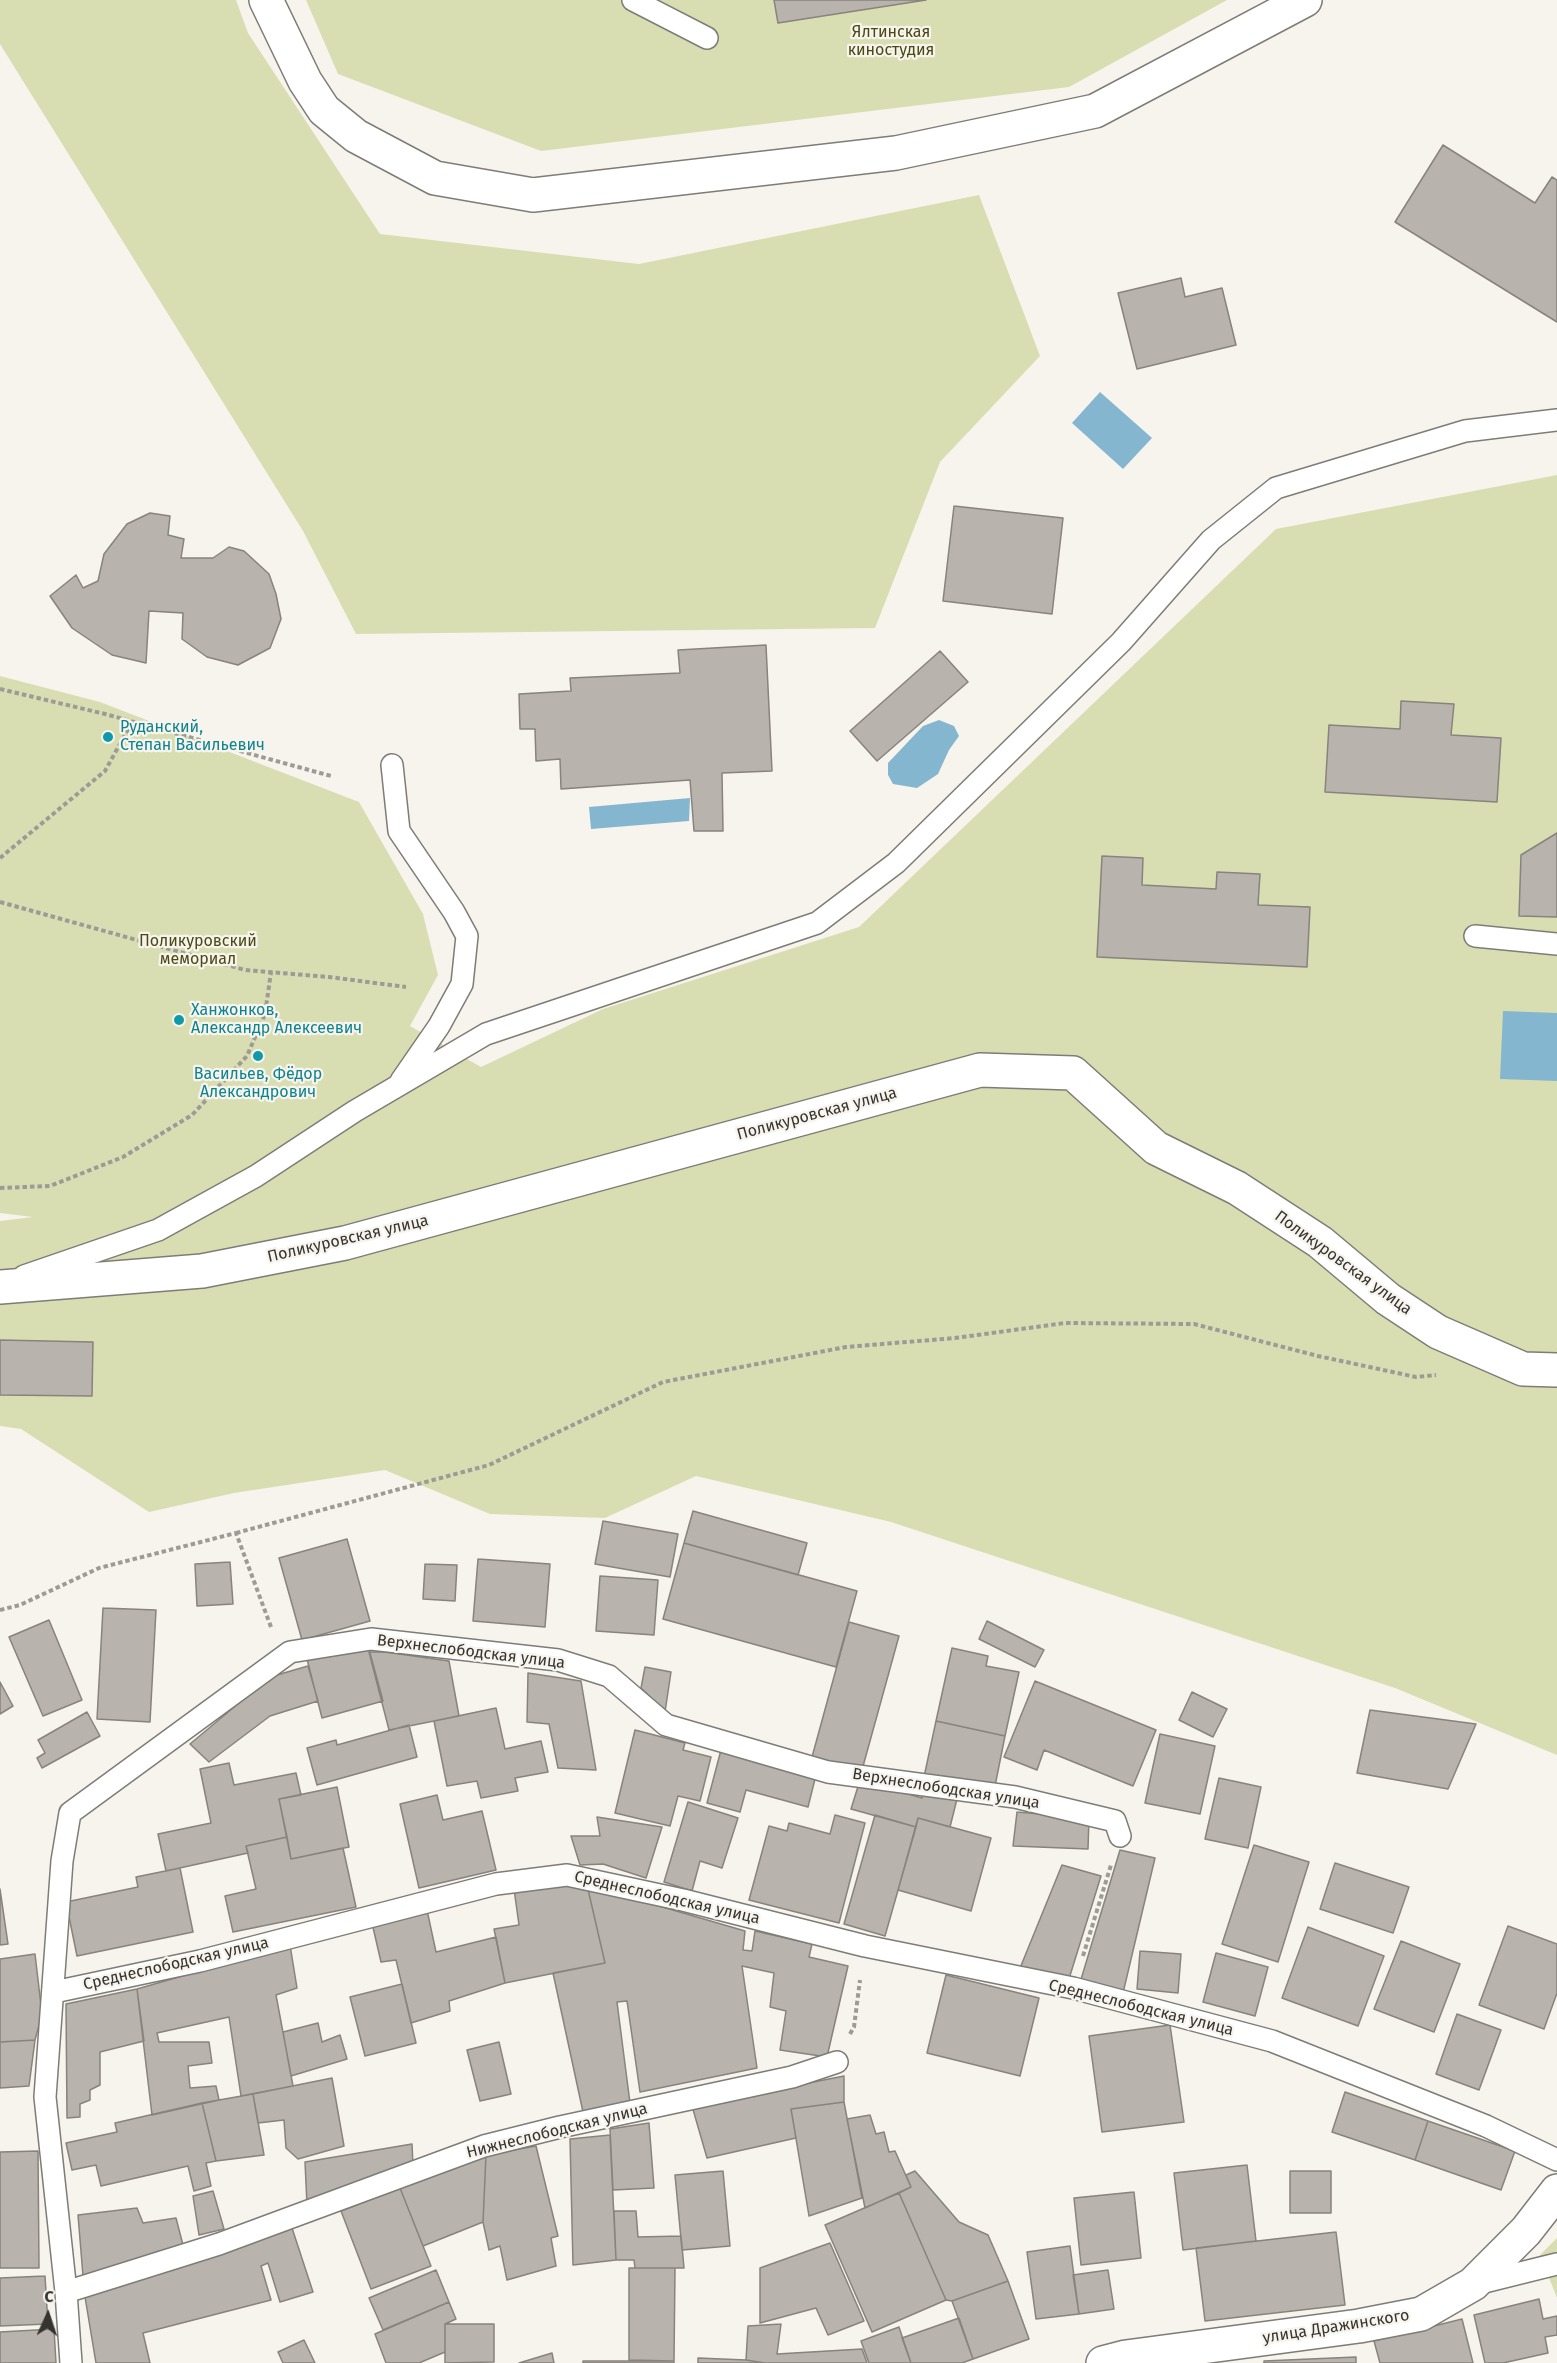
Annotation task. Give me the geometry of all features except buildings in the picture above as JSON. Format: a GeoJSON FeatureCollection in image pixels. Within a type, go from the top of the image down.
{"type":"FeatureCollection","features":[{"type":"Feature","properties":{"kind":"street"},"geometry":{"type":"LineString","coordinates":[[266,0],[305,81],[324,111],[356,136],[435,178],[533,195],[896,153],[1095,111],[1305,0]]}},
{"type":"Feature","properties":{"kind":"street","name":"Поликуровская улица"},"geometry":{"type":"LineString","coordinates":[[0,1286],[201,1271],[345,1243],[980,1070],[1073,1073],[1156,1148],[1237,1188],[1320,1242],[1388,1299],[1438,1332],[1523,1369],[1557,1370]]}},
{"type":"Feature","properties":{"kind":"street","name":"улица Дражинского"},"geometry":{"type":"LineString","coordinates":[[1103,2363],[1126,2357],[1359,2325],[1421,2314],[1473,2284],[1526,2231],[1557,2192]]}},
{"type":"Feature","properties":{"kind":"lane"},"geometry":{"type":"LineString","coordinates":[[633,0],[707,38]]}},
{"type":"Feature","properties":{"kind":"lane"},"geometry":{"type":"LineString","coordinates":[[0,1286],[158,1230],[256,1176],[397,1086],[486,1034],[818,923],[896,863],[1121,642],[1211,540],[1276,488],[1465,431],[1557,420]]}},
{"type":"Feature","properties":{"kind":"lane"},"geometry":{"type":"LineString","coordinates":[[392,765],[399,831],[454,912],[467,936],[462,984],[439,1026],[397,1086]]}},
{"type":"Feature","properties":{"kind":"lane"},"geometry":{"type":"LineString","coordinates":[[1474,936],[1557,944]]}},
{"type":"Feature","properties":{"kind":"lane","name":"Верхнеслободская улица"},"geometry":{"type":"LineString","coordinates":[[54,1992],[62,1861],[70,1813],[290,1652],[371,1639],[558,1660],[609,1676],[666,1725],[828,1772],[1026,1799],[1115,1821],[1120,1836]]}},
{"type":"Feature","properties":{"kind":"lane","name":"Среднеслободская улица"},"geometry":{"type":"LineString","coordinates":[[54,1992],[200,1961],[496,1884],[567,1875],[683,1900],[865,1946],[1073,1989],[1272,2041],[1486,2126],[1557,2160]]}},
{"type":"Feature","properties":{"kind":"lane"},"geometry":{"type":"LineString","coordinates":[[54,1992],[45,2097],[66,2292],[71,2363]]}},
{"type":"Feature","properties":{"kind":"lane","name":"Нижнеслободская улица"},"geometry":{"type":"LineString","coordinates":[[66,2292],[219,2244],[484,2146],[792,2076],[837,2061]]}},
{"type":"Feature","properties":{"kind":"lane"},"geometry":{"type":"LineString","coordinates":[[1473,2284],[1557,2264]]}},
{"type":"Feature","properties":{"kind":"path"},"geometry":{"type":"LineString","coordinates":[[0,689],[331,776]]}},
{"type":"Feature","properties":{"kind":"path"},"geometry":{"type":"LineString","coordinates":[[0,856],[105,771],[132,722]]}},
{"type":"Feature","properties":{"kind":"path"},"geometry":{"type":"LineString","coordinates":[[0,902],[245,970],[329,977],[406,987]]}},
{"type":"Feature","properties":{"kind":"path"},"geometry":{"type":"LineString","coordinates":[[0,1188],[50,1186],[123,1157],[192,1115],[247,1056],[265,1014],[270,972]]}},
{"type":"Feature","properties":{"kind":"path"},"geometry":{"type":"LineString","coordinates":[[0,1610],[20,1605],[99,1568],[489,1465],[663,1382],[846,1347],[955,1338],[1065,1323],[1194,1324],[1318,1356],[1405,1375],[1416,1377],[1440,1375]]}},
{"type":"Feature","properties":{"kind":"path"},"geometry":{"type":"LineString","coordinates":[[237,1533],[282,1658]]}},
{"type":"Feature","properties":{"kind":"path"},"geometry":{"type":"LineString","coordinates":[[1073,1989],[1120,1836]]}},
{"type":"Feature","properties":{"kind":"path"},"geometry":{"type":"LineString","coordinates":[[837,2061],[854,2027],[865,1946]]}},
{"type":"Feature","properties":{"kind":"green space"},"geometry":{"type":"Polygon","coordinates":[[[0,0],[236,0],[248,33],[380,234],[639,264],[979,195],[1040,356],[940,462],[875,628],[356,634],[303,531],[0,44],[0,0]]]}},
{"type":"Feature","properties":{"kind":"green space","name":"Ялтинская киностудия"},"geometry":{"type":"Polygon","coordinates":[[[306,0],[1227,0],[1069,87],[541,151],[338,74],[306,0]]]}},
{"type":"Feature","properties":{"kind":"green space","name":"Поликуровский мемориал"},"geometry":{"type":"Polygon","coordinates":[[[1557,475],[1557,1755],[1395,1688],[891,1522],[696,1476],[605,1518],[490,1514],[385,1470],[234,1493],[149,1512],[21,1429],[0,1426],[0,1221],[33,1217],[0,1213],[0,676],[100,702],[359,802],[423,914],[438,975],[410,1026],[481,1067],[603,1009],[859,927],[1276,529],[1557,475]]]}},
{"type":"Feature","properties":{"kind":"green space"},"geometry":{"type":"Polygon","coordinates":[[[1557,2238],[1557,2298],[1540,2255],[1557,2238]]]}},
{"type":"Feature","properties":{"kind":"water"},"geometry":{"type":"Polygon","coordinates":[[[1100,392],[1152,438],[1123,469],[1072,423],[1100,392]]]}},
{"type":"Feature","properties":{"kind":"water"},"geometry":{"type":"Polygon","coordinates":[[[939,720],[954,726],[959,736],[949,750],[938,774],[917,788],[893,784],[888,775],[888,763],[923,726],[939,720]]]}},
{"type":"Feature","properties":{"kind":"water"},"geometry":{"type":"Polygon","coordinates":[[[690,798],[689,821],[591,829],[589,807],[690,798]]]}},
{"type":"Feature","properties":{"kind":"water"},"geometry":{"type":"Polygon","coordinates":[[[1503,1011],[1557,1013],[1557,1081],[1500,1079],[1503,1011]]]}},
{"type":"Feature","properties":{"kind":"place","name":"Руданский, Степан Васильевич"},"geometry":{"type":"Point","coordinates":[108,737]}},
{"type":"Feature","properties":{"kind":"place","name":"Ханжонков, Александр Алексеевич"},"geometry":{"type":"Point","coordinates":[179,1020]}},
{"type":"Feature","properties":{"kind":"place","name":"Васильев, Фёдор Александрович"},"geometry":{"type":"Point","coordinates":[258,1056]}}]}
